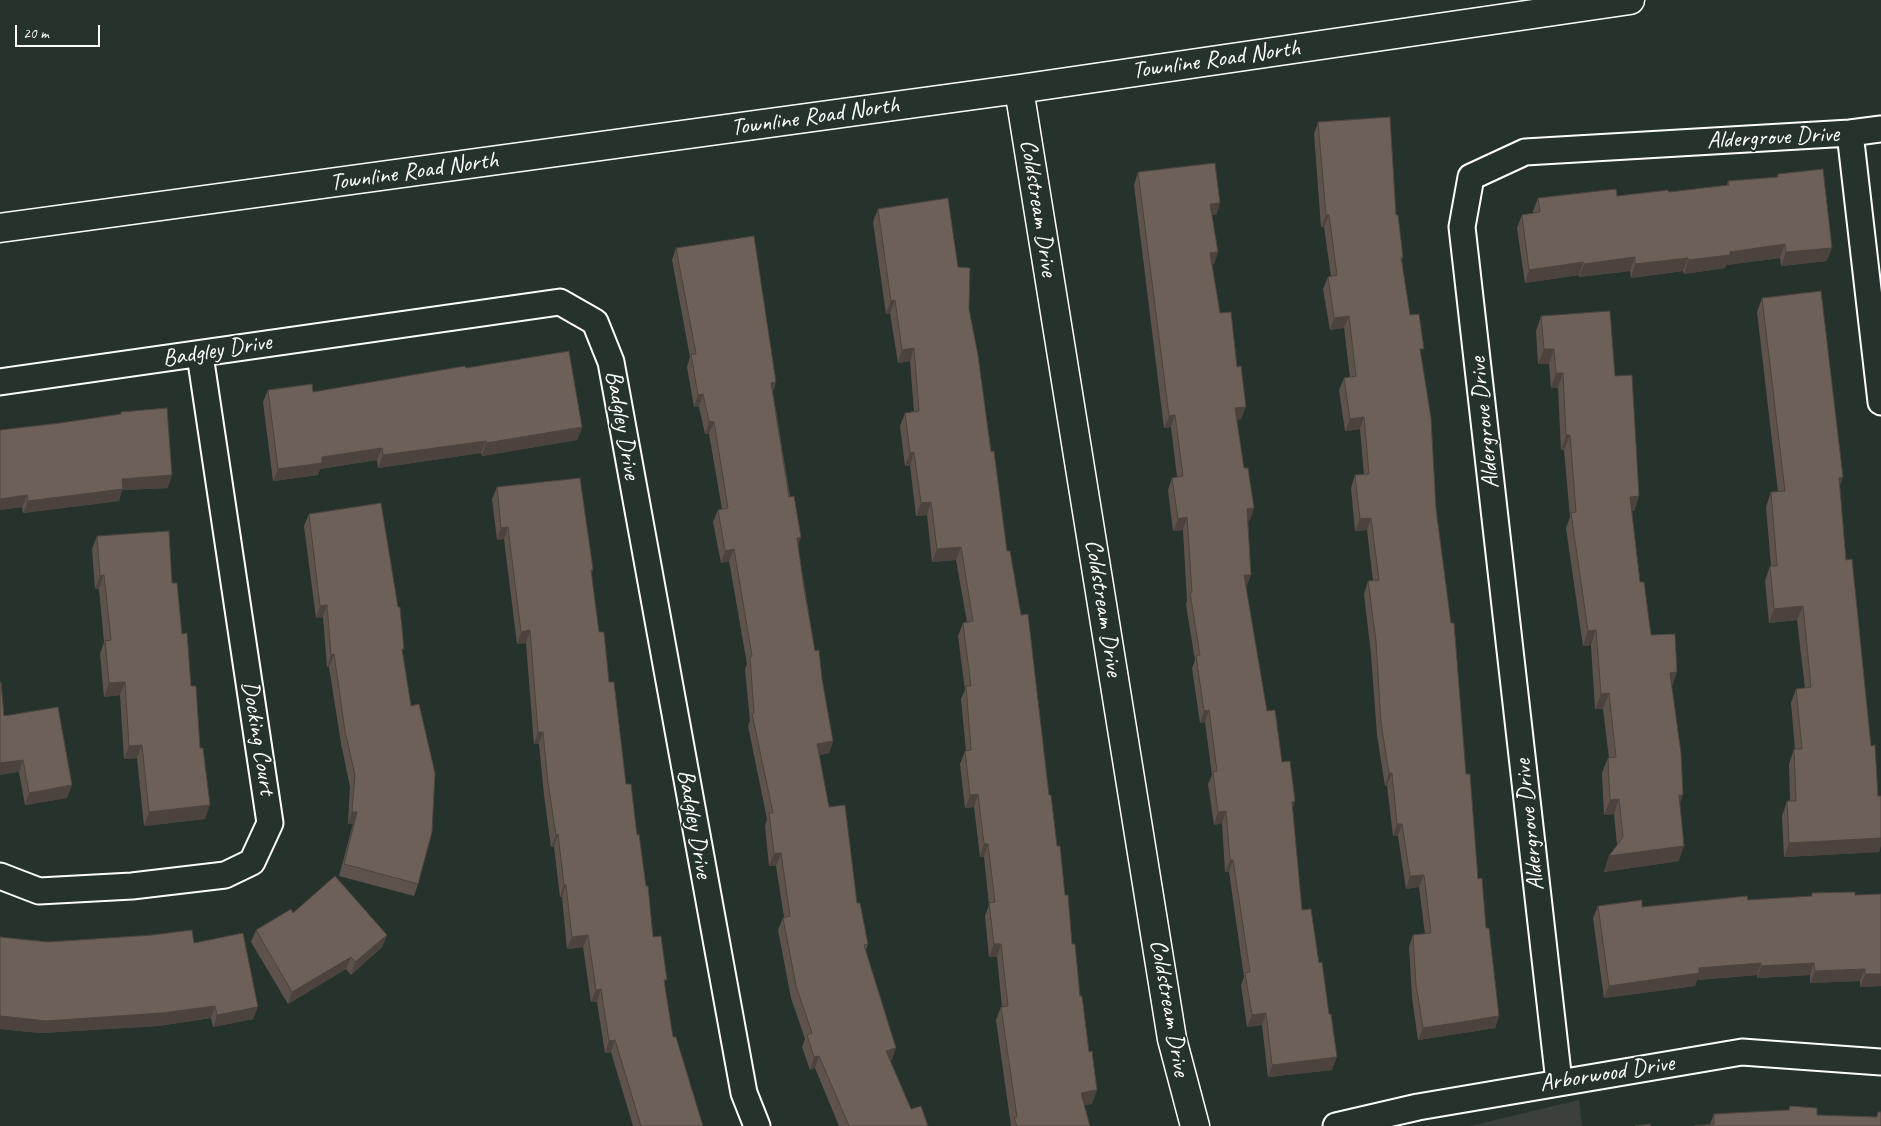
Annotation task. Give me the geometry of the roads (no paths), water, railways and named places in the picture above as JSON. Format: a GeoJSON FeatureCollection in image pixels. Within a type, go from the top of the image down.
{"type":"FeatureCollection","features":[{"type":"Feature","properties":{"kind":"street","name":"Townline Road North"},"geometry":{"type":"LineString","coordinates":[[0,228],[1019,89],[1630,0]]}},
{"type":"Feature","properties":{"kind":"street","name":"Coldstream Drive"},"geometry":{"type":"LineString","coordinates":[[1019,89],[1172,1039],[1195,1126]]}},
{"type":"Feature","properties":{"kind":"street","name":"Aldergrove Drive"},"geometry":{"type":"LineString","coordinates":[[1559,1082],[1462,227],[1471,177],[1525,152],[1850,133],[1881,129]]}},
{"type":"Feature","properties":{"kind":"street"},"geometry":{"type":"LineString","coordinates":[[1850,133],[1881,402]]}},
{"type":"Feature","properties":{"kind":"street","name":"Badgley Drive"},"geometry":{"type":"LineString","coordinates":[[0,382],[200,355],[266,342],[560,302],[595,322],[611,362],[742,1084],[756,1126]]}},
{"type":"Feature","properties":{"kind":"street","name":"Docking Court"},"geometry":{"type":"LineString","coordinates":[[0,876],[39,891],[132,886],[225,876],[252,862],[270,824],[200,355]]}},
{"type":"Feature","properties":{"kind":"street","name":"Arborwood Drive"},"geometry":{"type":"LineString","coordinates":[[1336,1126],[1418,1107],[1742,1052],[1881,1062]]}}]}
